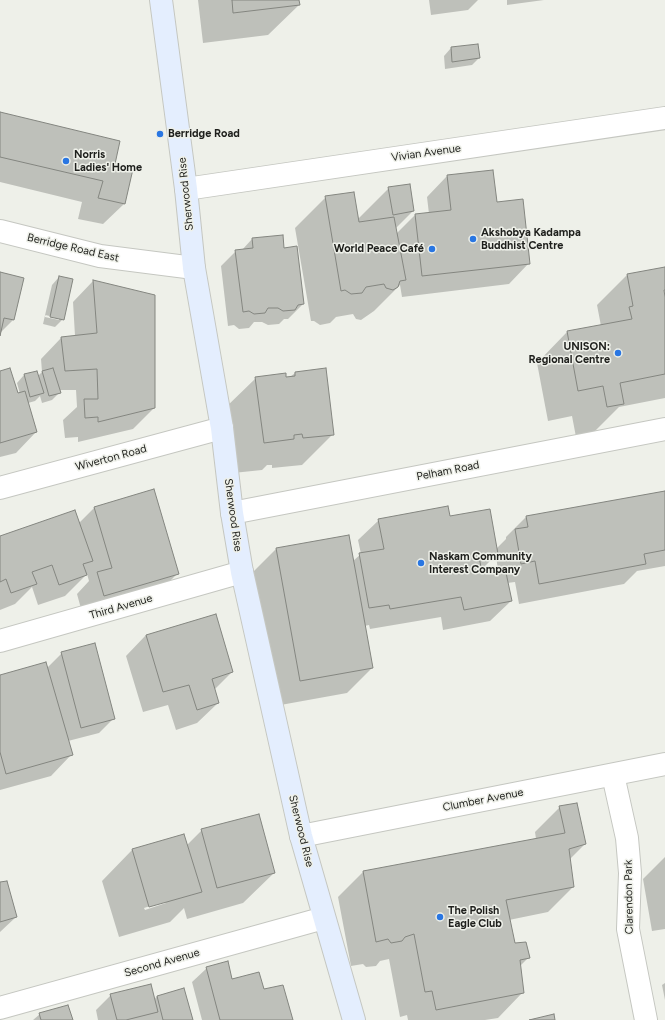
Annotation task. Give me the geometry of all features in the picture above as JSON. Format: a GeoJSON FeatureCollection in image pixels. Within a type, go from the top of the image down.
{"type":"FeatureCollection","features":[{"type":"Feature","properties":{"kind":"main road","name":"Sherwood Rise"},"geometry":{"type":"LineString","coordinates":[[161,0],[186,189],[194,268],[222,428],[232,513],[242,572],[301,836],[354,1020]]}},
{"type":"Feature","properties":{"kind":"street","name":"Vivian Avenue"},"geometry":{"type":"LineString","coordinates":[[186,189],[665,118]]}},
{"type":"Feature","properties":{"kind":"street","name":"Berridge Road East"},"geometry":{"type":"LineString","coordinates":[[0,231],[100,256],[194,268]]}},
{"type":"Feature","properties":{"kind":"street","name":"Wiverton Road"},"geometry":{"type":"LineString","coordinates":[[0,488],[222,428]]}},
{"type":"Feature","properties":{"kind":"street","name":"Pelham Road"},"geometry":{"type":"LineString","coordinates":[[232,513],[665,429]]}},
{"type":"Feature","properties":{"kind":"street","name":"Third Avenue"},"geometry":{"type":"LineString","coordinates":[[0,641],[242,572]]}},
{"type":"Feature","properties":{"kind":"street","name":"Clumber Avenue"},"geometry":{"type":"LineString","coordinates":[[301,836],[665,764]]}},
{"type":"Feature","properties":{"kind":"street","name":"Clarendon Park"},"geometry":{"type":"LineString","coordinates":[[613,775],[627,838],[630,873],[628,929],[646,1020]]}},
{"type":"Feature","properties":{"kind":"street","name":"Second Avenue"},"geometry":{"type":"LineString","coordinates":[[0,1008],[324,918]]}},
{"type":"Feature","properties":{"kind":"building"},"geometry":{"type":"Polygon","coordinates":[[[232,0],[299,0],[300,5],[233,13],[232,0]]]}},
{"type":"Feature","properties":{"kind":"building"},"geometry":{"type":"Polygon","coordinates":[[[478,44],[480,58],[452,62],[451,47],[478,44]]]}},
{"type":"Feature","properties":{"kind":"building","name":"Norris Ladies' Home"},"geometry":{"type":"Polygon","coordinates":[[[0,112],[120,141],[115,164],[133,169],[125,204],[98,198],[103,181],[0,157],[0,112]]]}},
{"type":"Feature","properties":{"kind":"building","name":"Akshobya Kadampa Buddhist Centre"},"geometry":{"type":"Polygon","coordinates":[[[493,170],[497,202],[523,199],[530,264],[422,276],[415,214],[451,210],[447,175],[493,170]]]}},
{"type":"Feature","properties":{"kind":"building"},"geometry":{"type":"Polygon","coordinates":[[[410,184],[414,211],[393,215],[388,187],[410,184]]]}},
{"type":"Feature","properties":{"kind":"building"},"geometry":{"type":"Polygon","coordinates":[[[354,192],[359,222],[394,217],[406,280],[400,281],[398,287],[393,290],[386,288],[384,284],[366,287],[362,293],[351,294],[345,290],[341,291],[325,196],[354,192]]]}},
{"type":"Feature","properties":{"kind":"building"},"geometry":{"type":"Polygon","coordinates":[[[283,235],[284,248],[297,246],[304,304],[298,305],[295,310],[283,311],[278,308],[268,308],[265,313],[254,314],[249,311],[243,312],[235,250],[253,248],[252,238],[283,235]]]}},
{"type":"Feature","properties":{"kind":"building","name":"UNISON: Regional Centre"},"geometry":{"type":"Polygon","coordinates":[[[665,267],[665,374],[620,383],[624,404],[607,407],[603,386],[578,391],[567,331],[632,319],[629,307],[633,306],[627,274],[665,267]]]}},
{"type":"Feature","properties":{"kind":"building"},"geometry":{"type":"Polygon","coordinates":[[[0,272],[24,278],[14,320],[4,318],[0,336],[0,272]]]}},
{"type":"Feature","properties":{"kind":"building"},"geometry":{"type":"Polygon","coordinates":[[[59,276],[73,279],[64,320],[50,317],[59,276]]]}},
{"type":"Feature","properties":{"kind":"building"},"geometry":{"type":"Polygon","coordinates":[[[93,280],[155,295],[155,408],[98,422],[98,417],[85,418],[84,399],[98,399],[97,369],[65,371],[61,337],[97,333],[93,280]]]}},
{"type":"Feature","properties":{"kind":"building"},"geometry":{"type":"Polygon","coordinates":[[[10,368],[18,393],[25,391],[37,432],[0,443],[0,371],[10,368]]]}},
{"type":"Feature","properties":{"kind":"building"},"geometry":{"type":"Polygon","coordinates":[[[53,368],[61,393],[49,396],[42,371],[53,368]]]}},
{"type":"Feature","properties":{"kind":"building"},"geometry":{"type":"Polygon","coordinates":[[[326,368],[334,435],[303,438],[302,434],[294,435],[294,439],[264,443],[255,377],[286,373],[286,377],[295,376],[295,372],[326,368]]]}},
{"type":"Feature","properties":{"kind":"building"},"geometry":{"type":"Polygon","coordinates":[[[37,371],[44,393],[30,397],[24,374],[37,371]]]}},
{"type":"Feature","properties":{"kind":"building"},"geometry":{"type":"Polygon","coordinates":[[[154,489],[179,574],[104,596],[97,572],[112,568],[94,507],[154,489]]]}},
{"type":"Feature","properties":{"kind":"building"},"geometry":{"type":"Polygon","coordinates":[[[665,491],[665,550],[644,554],[646,564],[539,584],[535,561],[521,564],[515,529],[528,527],[526,516],[665,491]]]}},
{"type":"Feature","properties":{"kind":"building","name":"Naskam Community Interest Company"},"geometry":{"type":"Polygon","coordinates":[[[448,506],[450,516],[490,509],[498,554],[479,557],[482,572],[505,568],[512,601],[464,610],[461,597],[390,609],[389,605],[369,608],[359,553],[384,549],[378,519],[448,506]]]}},
{"type":"Feature","properties":{"kind":"building"},"geometry":{"type":"Polygon","coordinates":[[[75,510],[93,561],[83,564],[87,575],[59,585],[52,565],[32,572],[37,584],[11,593],[6,579],[0,582],[0,536],[75,510]]]}},
{"type":"Feature","properties":{"kind":"building"},"geometry":{"type":"Polygon","coordinates":[[[349,535],[373,668],[300,681],[276,548],[349,535]]]}},
{"type":"Feature","properties":{"kind":"building"},"geometry":{"type":"Polygon","coordinates":[[[216,614],[233,672],[212,679],[219,703],[197,710],[189,685],[163,692],[146,635],[216,614]]]}},
{"type":"Feature","properties":{"kind":"building"},"geometry":{"type":"Polygon","coordinates":[[[95,643],[115,719],[81,728],[61,652],[95,643]]]}},
{"type":"Feature","properties":{"kind":"building"},"geometry":{"type":"Polygon","coordinates":[[[46,662],[73,755],[6,774],[0,752],[0,675],[46,662]]]}},
{"type":"Feature","properties":{"kind":"building","name":"The Polish Eagle Club"},"geometry":{"type":"Polygon","coordinates":[[[577,803],[586,844],[569,849],[574,887],[506,900],[515,943],[526,942],[530,958],[520,960],[524,993],[436,1010],[432,991],[425,992],[414,934],[405,937],[402,941],[391,943],[388,939],[376,942],[363,871],[565,833],[559,806],[577,803]]]}},
{"type":"Feature","properties":{"kind":"building"},"geometry":{"type":"Polygon","coordinates":[[[259,814],[275,873],[217,888],[201,829],[259,814]]]}},
{"type":"Feature","properties":{"kind":"building"},"geometry":{"type":"Polygon","coordinates":[[[184,834],[202,892],[149,907],[132,849],[184,834]]]}},
{"type":"Feature","properties":{"kind":"building"},"geometry":{"type":"Polygon","coordinates":[[[7,881],[17,917],[0,922],[0,882],[7,881]]]}},
{"type":"Feature","properties":{"kind":"building"},"geometry":{"type":"Polygon","coordinates":[[[228,961],[232,979],[259,972],[264,989],[283,985],[293,1020],[220,1020],[206,967],[228,961]]]}},
{"type":"Feature","properties":{"kind":"building"},"geometry":{"type":"Polygon","coordinates":[[[151,984],[158,1012],[126,1020],[117,1020],[110,994],[151,984]]]}},
{"type":"Feature","properties":{"kind":"building"},"geometry":{"type":"Polygon","coordinates":[[[184,988],[193,1020],[163,1020],[157,996],[184,988]]]}},
{"type":"Feature","properties":{"kind":"building"},"geometry":{"type":"Polygon","coordinates":[[[68,1005],[73,1020],[41,1020],[39,1013],[68,1005]]]}},
{"type":"Feature","properties":{"kind":"building"},"geometry":{"type":"Polygon","coordinates":[[[554,1014],[555,1020],[529,1020],[554,1014]]]}},
{"type":"Feature","properties":{"kind":"place","name":"Berridge Road"},"geometry":{"type":"Point","coordinates":[160,134]}},
{"type":"Feature","properties":{"kind":"place","name":"Norris Ladies' Home"},"geometry":{"type":"Point","coordinates":[66,161]}},
{"type":"Feature","properties":{"kind":"place","name":"Akshobya Kadampa Buddhist Centre"},"geometry":{"type":"Point","coordinates":[473,239]}},
{"type":"Feature","properties":{"kind":"place","name":"World Peace Café"},"geometry":{"type":"Point","coordinates":[432,249]}},
{"type":"Feature","properties":{"kind":"place","name":"UNISON: Regional Centre"},"geometry":{"type":"Point","coordinates":[618,353]}},
{"type":"Feature","properties":{"kind":"place","name":"Naskam Community Interest Company"},"geometry":{"type":"Point","coordinates":[421,563]}},
{"type":"Feature","properties":{"kind":"place","name":"The Polish Eagle Club"},"geometry":{"type":"Point","coordinates":[440,917]}}]}
